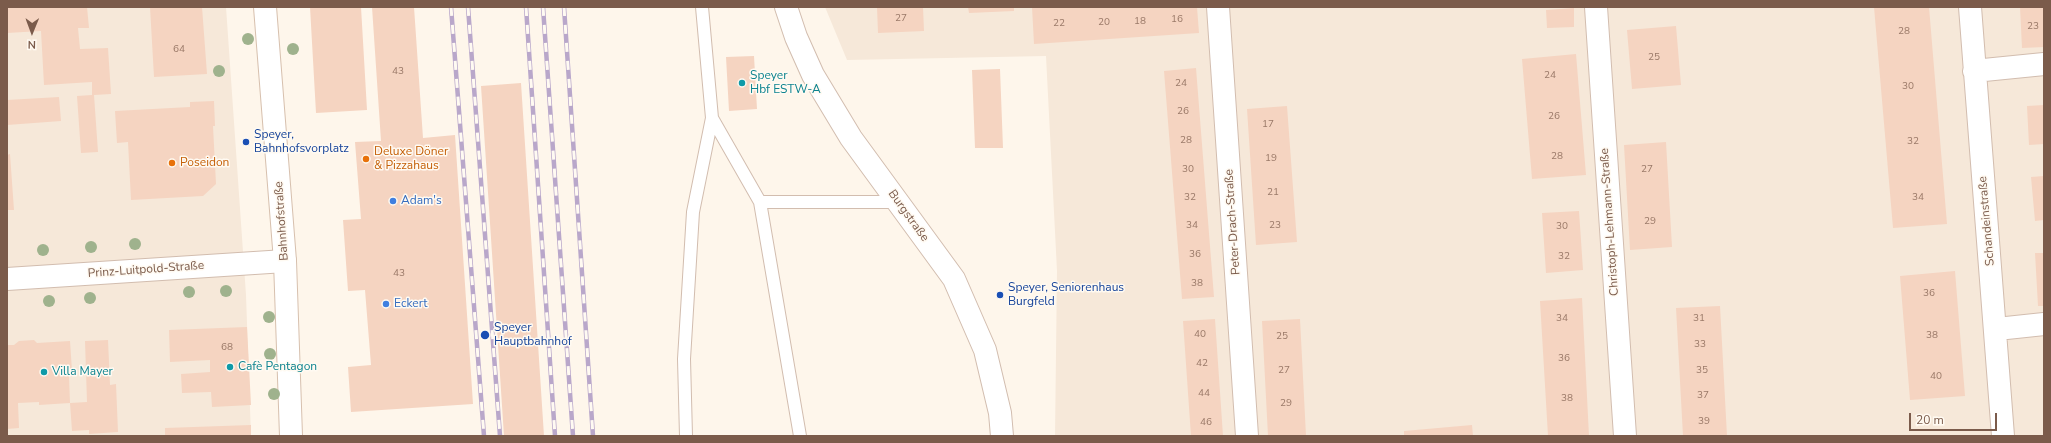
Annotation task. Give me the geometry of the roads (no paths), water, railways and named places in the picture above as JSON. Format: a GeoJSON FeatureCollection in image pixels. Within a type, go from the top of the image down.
{"type":"FeatureCollection","features":[{"type":"Feature","properties":{"kind":"street","name":"Bahnhofstraße"},"geometry":{"type":"LineString","coordinates":[[265,7],[285,261],[291,436]]}},
{"type":"Feature","properties":{"kind":"street","name":"Burgstraße"},"geometry":{"type":"LineString","coordinates":[[786,7],[796,37],[813,75],[851,138],[954,279],[985,350],[1000,413],[1002,436]]}},
{"type":"Feature","properties":{"kind":"street","name":"Peter-Drach-Straße"},"geometry":{"type":"LineString","coordinates":[[1218,7],[1247,436]]}},
{"type":"Feature","properties":{"kind":"street","name":"Christoph-Lehmann-Straße"},"geometry":{"type":"LineString","coordinates":[[1596,7],[1625,436]]}},
{"type":"Feature","properties":{"kind":"street","name":"Schandeinstraße"},"geometry":{"type":"LineString","coordinates":[[1970,7],[2004,436]]}},
{"type":"Feature","properties":{"kind":"street"},"geometry":{"type":"LineString","coordinates":[[1974,71],[2044,64]]}},
{"type":"Feature","properties":{"kind":"street","name":"Prinz-Luitpold-Straße"},"geometry":{"type":"LineString","coordinates":[[7,279],[285,261]]}},
{"type":"Feature","properties":{"kind":"street"},"geometry":{"type":"LineString","coordinates":[[1996,329],[2044,324]]}},
{"type":"Feature","properties":{"kind":"lane"},"geometry":{"type":"LineString","coordinates":[[686,436],[684,358],[693,212],[712,118],[702,7]]}},
{"type":"Feature","properties":{"kind":"lane"},"geometry":{"type":"LineString","coordinates":[[712,118],[760,202],[800,436]]}},
{"type":"Feature","properties":{"kind":"lane"},"geometry":{"type":"LineString","coordinates":[[760,202],[899,202]]}},
{"type":"Feature","properties":{"kind":"railway"},"geometry":{"type":"LineString","coordinates":[[451,7],[484,436]]}},
{"type":"Feature","properties":{"kind":"railway"},"geometry":{"type":"LineString","coordinates":[[468,7],[500,436]]}},
{"type":"Feature","properties":{"kind":"railway"},"geometry":{"type":"LineString","coordinates":[[526,7],[555,436]]}},
{"type":"Feature","properties":{"kind":"railway"},"geometry":{"type":"LineString","coordinates":[[543,7],[573,436]]}},
{"type":"Feature","properties":{"kind":"railway"},"geometry":{"type":"LineString","coordinates":[[564,7],[593,436]]}},
{"type":"Feature","properties":{"kind":"place","name":"Speyer Hbf ESTW-A"},"geometry":{"type":"Point","coordinates":[742,83]}},
{"type":"Feature","properties":{"kind":"place","name":"Speyer, Bahnhofsvorplatz"},"geometry":{"type":"Point","coordinates":[246,142]}},
{"type":"Feature","properties":{"kind":"place","name":"Deluxe Döner & Pizzahaus"},"geometry":{"type":"Point","coordinates":[366,159]}},
{"type":"Feature","properties":{"kind":"place","name":"Poseidon"},"geometry":{"type":"Point","coordinates":[172,163]}},
{"type":"Feature","properties":{"kind":"place","name":"Adam's"},"geometry":{"type":"Point","coordinates":[393,201]}},
{"type":"Feature","properties":{"kind":"place","name":"Speyer, Seniorenhaus Burgfeld"},"geometry":{"type":"Point","coordinates":[1000,295]}},
{"type":"Feature","properties":{"kind":"place","name":"Eckert"},"geometry":{"type":"Point","coordinates":[386,304]}},
{"type":"Feature","properties":{"kind":"place","name":"Speyer Hauptbahnhof"},"geometry":{"type":"Point","coordinates":[485,335]}},
{"type":"Feature","properties":{"kind":"place","name":"Cafè Pentagon"},"geometry":{"type":"Point","coordinates":[230,367]}},
{"type":"Feature","properties":{"kind":"place","name":"Villa Mayer"},"geometry":{"type":"Point","coordinates":[44,372]}}]}
